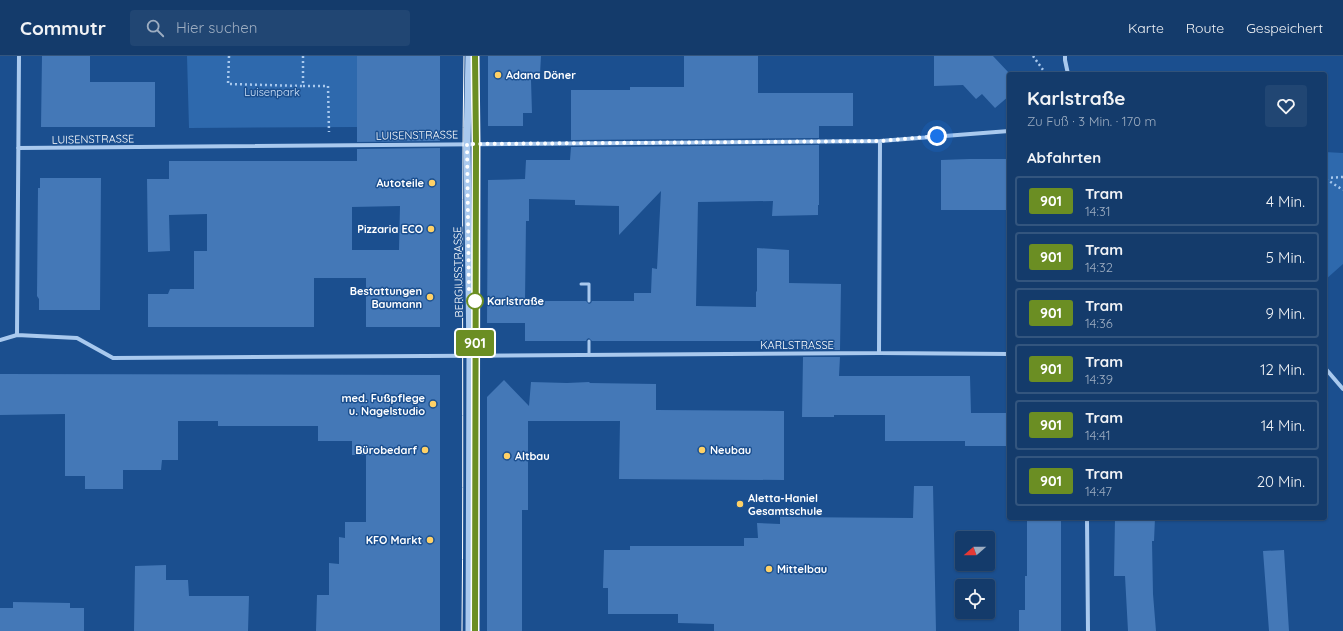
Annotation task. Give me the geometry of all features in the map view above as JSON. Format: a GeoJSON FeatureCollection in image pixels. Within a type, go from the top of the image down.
{"type":"FeatureCollection","features":[{"type":"Feature","properties":{"kind":"street"},"geometry":{"type":"LineString","coordinates":[[17,335],[18,56]]}},
{"type":"Feature","properties":{"kind":"street","name":"BERGIUSSTRASSE"},"geometry":{"type":"LineString","coordinates":[[469,56],[467,144],[470,356],[469,631]]}},
{"type":"Feature","properties":{"kind":"street"},"geometry":{"type":"LineString","coordinates":[[1065,56],[1068,72]]}},
{"type":"Feature","properties":{"kind":"street","name":"LUISENSTRASSE"},"geometry":{"type":"LineString","coordinates":[[18,148],[880,141],[1007,131]]}},
{"type":"Feature","properties":{"kind":"street"},"geometry":{"type":"LineString","coordinates":[[880,141],[880,353]]}},
{"type":"Feature","properties":{"kind":"street","name":"KARLSTRASSE"},"geometry":{"type":"LineString","coordinates":[[0,340],[17,335],[77,338],[113,358],[880,353],[1007,354]]}},
{"type":"Feature","properties":{"kind":"street"},"geometry":{"type":"LineString","coordinates":[[1327,370],[1343,389]]}},
{"type":"Feature","properties":{"kind":"street"},"geometry":{"type":"LineString","coordinates":[[1087,520],[1088,631]]}},
{"type":"Feature","properties":{"kind":"lane"},"geometry":{"type":"LineString","coordinates":[[581,284],[589,284],[589,301]]}},
{"type":"Feature","properties":{"kind":"lane"},"geometry":{"type":"LineString","coordinates":[[589,341],[589,355]]}},
{"type":"Feature","properties":{"kind":"path"},"geometry":{"type":"LineString","coordinates":[[229,56],[228,84],[328,86],[329,145]]}},
{"type":"Feature","properties":{"kind":"path"},"geometry":{"type":"LineString","coordinates":[[303,56],[303,86]]}},
{"type":"Feature","properties":{"kind":"path"},"geometry":{"type":"LineString","coordinates":[[1033,56],[1045,72]]}},
{"type":"Feature","properties":{"kind":"path"},"geometry":{"type":"LineString","coordinates":[[1327,178],[1343,177]]}},
{"type":"Feature","properties":{"kind":"path"},"geometry":{"type":"LineString","coordinates":[[1327,179],[1343,190]]}},
{"type":"Feature","properties":{"kind":"green space","name":"Luisenpark"},"geometry":{"type":"Polygon","coordinates":[[[187,56],[357,56],[357,127],[189,128],[187,56]]]}},
{"type":"Feature","properties":{"kind":"green space"},"geometry":{"type":"Polygon","coordinates":[[[1327,152],[1343,153],[1343,264],[1327,278],[1327,152]]]}},
{"type":"Feature","properties":{"kind":"building"},"geometry":{"type":"Polygon","coordinates":[[[42,56],[90,56],[90,82],[155,82],[155,127],[41,127],[42,56]]]}},
{"type":"Feature","properties":{"kind":"building"},"geometry":{"type":"Polygon","coordinates":[[[357,56],[440,56],[440,141],[357,142],[357,56]]]}},
{"type":"Feature","properties":{"kind":"building"},"geometry":{"type":"Polygon","coordinates":[[[488,56],[541,56],[540,74],[531,80],[532,113],[523,113],[523,126],[488,126],[488,56]]]}},
{"type":"Feature","properties":{"kind":"building"},"geometry":{"type":"Polygon","coordinates":[[[684,56],[758,56],[758,93],[853,93],[853,126],[819,126],[819,138],[571,140],[571,90],[630,90],[630,87],[684,87],[684,56]]]}},
{"type":"Feature","properties":{"kind":"building"},"geometry":{"type":"Polygon","coordinates":[[[934,56],[993,56],[1008,72],[1007,98],[995,108],[982,94],[976,99],[963,85],[934,86],[934,56]]]}},
{"type":"Feature","properties":{"kind":"building"},"geometry":{"type":"Polygon","coordinates":[[[819,145],[818,215],[772,216],[773,201],[698,202],[696,306],[756,307],[757,248],[789,250],[789,283],[841,284],[840,350],[803,350],[803,341],[592,341],[589,338],[586,341],[525,341],[525,323],[487,323],[488,180],[525,179],[526,160],[570,160],[571,147],[819,145]],[[661,191],[619,235],[619,206],[575,205],[575,200],[529,199],[529,221],[526,221],[525,301],[586,301],[589,304],[592,301],[634,301],[634,293],[651,293],[652,268],[657,269],[661,191]]]}},
{"type":"Feature","properties":{"kind":"building"},"geometry":{"type":"Polygon","coordinates":[[[440,148],[440,327],[366,327],[366,278],[314,278],[314,327],[148,327],[148,294],[168,294],[170,289],[194,289],[194,251],[207,251],[207,214],[169,215],[170,251],[148,252],[147,179],[169,179],[169,161],[357,161],[357,149],[440,148]],[[400,206],[352,207],[352,250],[399,250],[400,206]]]}},
{"type":"Feature","properties":{"kind":"building"},"geometry":{"type":"Polygon","coordinates":[[[1007,159],[1007,210],[941,210],[941,160],[1007,159]]]}},
{"type":"Feature","properties":{"kind":"building"},"geometry":{"type":"Polygon","coordinates":[[[40,178],[101,178],[100,310],[39,310],[39,299],[37,296],[38,188],[40,188],[40,178]]]}},
{"type":"Feature","properties":{"kind":"building"},"geometry":{"type":"Polygon","coordinates":[[[803,357],[840,357],[839,376],[970,376],[971,413],[1007,413],[1007,446],[965,446],[965,441],[885,441],[885,415],[834,415],[834,417],[802,417],[803,357]]]}},
{"type":"Feature","properties":{"kind":"building"},"geometry":{"type":"Polygon","coordinates":[[[0,374],[440,375],[440,631],[316,631],[317,595],[329,595],[329,563],[339,564],[339,537],[345,538],[345,522],[366,522],[366,455],[352,455],[352,441],[318,441],[318,426],[218,426],[218,421],[178,421],[178,460],[162,460],[161,470],[123,470],[123,489],[85,489],[85,476],[65,476],[65,414],[0,415],[0,374]]]}},
{"type":"Feature","properties":{"kind":"building"},"geometry":{"type":"Polygon","coordinates":[[[504,380],[529,406],[531,382],[589,382],[656,384],[656,410],[784,411],[784,480],[619,479],[620,421],[528,421],[528,510],[522,510],[522,631],[487,631],[487,397],[504,380]]]}},
{"type":"Feature","properties":{"kind":"building","name":"Mittelbau"},"geometry":{"type":"Polygon","coordinates":[[[914,486],[933,486],[936,631],[714,631],[714,624],[678,623],[678,614],[608,614],[608,588],[603,588],[604,550],[630,550],[630,546],[744,546],[744,538],[758,538],[757,523],[780,524],[780,517],[913,518],[914,486]]]}},
{"type":"Feature","properties":{"kind":"building"},"geometry":{"type":"Polygon","coordinates":[[[1027,520],[1061,520],[1061,631],[1019,631],[1019,610],[1025,610],[1025,576],[1027,576],[1027,520]]]}},
{"type":"Feature","properties":{"kind":"building"},"geometry":{"type":"Polygon","coordinates":[[[1115,520],[1155,520],[1154,541],[1152,541],[1153,594],[1156,631],[1128,631],[1125,576],[1114,576],[1115,520]]]}},
{"type":"Feature","properties":{"kind":"building"},"geometry":{"type":"Polygon","coordinates":[[[1284,550],[1289,631],[1269,631],[1263,551],[1284,550]]]}},
{"type":"Feature","properties":{"kind":"building"},"geometry":{"type":"Polygon","coordinates":[[[166,565],[166,580],[188,580],[189,596],[249,596],[248,631],[134,631],[135,566],[166,565]]]}},
{"type":"Feature","properties":{"kind":"building"},"geometry":{"type":"Polygon","coordinates":[[[13,602],[70,603],[70,608],[84,608],[84,631],[0,631],[0,608],[13,608],[13,602]]]}},
{"type":"Feature","properties":{"kind":"tram line"},"geometry":{"type":"LineString","coordinates":[[462,631],[464,56]]}},
{"type":"Feature","properties":{"kind":"tram line"},"geometry":{"type":"LineString","coordinates":[[475,56],[475,631]]}},
{"type":"Feature","properties":{"kind":"tram line","name":"901"},"geometry":{"type":"LineString","coordinates":[[475,56],[475,631]]}},
{"type":"Feature","properties":{"kind":"place","name":"Adana Döner"},"geometry":{"type":"Point","coordinates":[498,75]}},
{"type":"Feature","properties":{"kind":"place","name":"Autoteile"},"geometry":{"type":"Point","coordinates":[432,183]}},
{"type":"Feature","properties":{"kind":"place","name":"Pizzaria ECO"},"geometry":{"type":"Point","coordinates":[431,229]}},
{"type":"Feature","properties":{"kind":"place","name":"Bestattungen Baumann"},"geometry":{"type":"Point","coordinates":[430,297]}},
{"type":"Feature","properties":{"kind":"place","name":"Karlstraße"},"geometry":{"type":"Point","coordinates":[475,301]}},
{"type":"Feature","properties":{"kind":"place","name":"med. Fußpflege u. Nagelstudio"},"geometry":{"type":"Point","coordinates":[433,404]}},
{"type":"Feature","properties":{"kind":"place","name":"Bürobedarf"},"geometry":{"type":"Point","coordinates":[425,450]}},
{"type":"Feature","properties":{"kind":"place","name":"Neubau"},"geometry":{"type":"Point","coordinates":[702,450]}},
{"type":"Feature","properties":{"kind":"place","name":"Altbau"},"geometry":{"type":"Point","coordinates":[507,456]}},
{"type":"Feature","properties":{"kind":"place","name":"Aletta-Haniel Gesamtschule"},"geometry":{"type":"Point","coordinates":[740,504]}},
{"type":"Feature","properties":{"kind":"place","name":"KFO Markt"},"geometry":{"type":"Point","coordinates":[430,540]}},
{"type":"Feature","properties":{"kind":"place","name":"Mittelbau"},"geometry":{"type":"Point","coordinates":[769,569]}},
{"type":"Feature","properties":{"kind":"route"},"geometry":{"type":"LineString","coordinates":[[475,301],[469,295],[467,144],[880,141],[937,136]]}}]}
